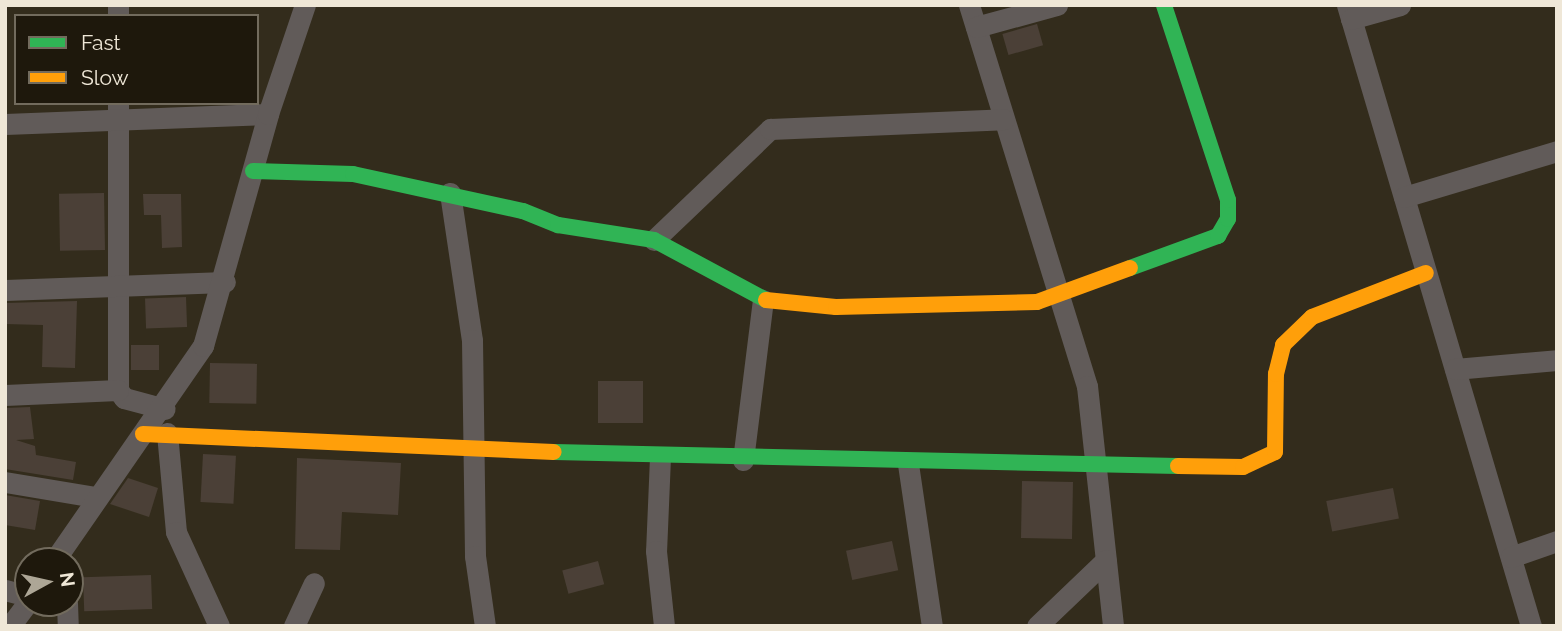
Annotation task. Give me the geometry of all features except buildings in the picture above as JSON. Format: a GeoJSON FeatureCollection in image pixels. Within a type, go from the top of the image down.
{"type":"FeatureCollection","features":[{"type":"Feature","properties":{"kind":"street"},"geometry":{"type":"LineString","coordinates":[[66,547],[96,497],[165,409],[203,346],[225,282],[268,114],[305,5]]}},
{"type":"Feature","properties":{"kind":"street"},"geometry":{"type":"LineString","coordinates":[[969,5],[1062,296],[1087,386],[1112,626]]}},
{"type":"Feature","properties":{"kind":"street"},"geometry":{"type":"LineString","coordinates":[[976,27],[1057,5]]}},
{"type":"Feature","properties":{"kind":"street"},"geometry":{"type":"LineString","coordinates":[[253,171],[353,174],[450,194],[558,225],[654,240],[763,299],[836,307],[981,306],[1062,296],[1218,236],[1228,219],[1228,200],[1164,5]]}},
{"type":"Feature","properties":{"kind":"street"},"geometry":{"type":"LineString","coordinates":[[1400,5],[1349,12],[1531,626]]}},
{"type":"Feature","properties":{"kind":"street"},"geometry":{"type":"LineString","coordinates":[[5,124],[118,111],[268,114]]}},
{"type":"Feature","properties":{"kind":"street"},"geometry":{"type":"LineString","coordinates":[[118,111],[118,390],[124,398],[165,409]]}},
{"type":"Feature","properties":{"kind":"street"},"geometry":{"type":"LineString","coordinates":[[654,240],[770,129],[1004,119]]}},
{"type":"Feature","properties":{"kind":"street"},"geometry":{"type":"LineString","coordinates":[[1404,197],[1557,151]]}},
{"type":"Feature","properties":{"kind":"street"},"geometry":{"type":"LineString","coordinates":[[450,194],[472,340],[475,556],[485,626]]}},
{"type":"Feature","properties":{"kind":"street"},"geometry":{"type":"LineString","coordinates":[[143,434],[167,433],[472,451],[743,460],[1243,467],[1269,459],[1279,439],[1276,374],[1283,345],[1312,317],[1426,273]]}},
{"type":"Feature","properties":{"kind":"street"},"geometry":{"type":"LineString","coordinates":[[5,290],[225,282]]}},
{"type":"Feature","properties":{"kind":"street"},"geometry":{"type":"LineString","coordinates":[[743,460],[763,299]]}},
{"type":"Feature","properties":{"kind":"street"},"geometry":{"type":"LineString","coordinates":[[1455,369],[1557,360]]}},
{"type":"Feature","properties":{"kind":"street"},"geometry":{"type":"LineString","coordinates":[[5,395],[118,390]]}},
{"type":"Feature","properties":{"kind":"street"},"geometry":{"type":"LineString","coordinates":[[167,433],[176,532],[219,626]]}},
{"type":"Feature","properties":{"kind":"street"},"geometry":{"type":"LineString","coordinates":[[660,457],[656,551],[664,626]]}},
{"type":"Feature","properties":{"kind":"street"},"geometry":{"type":"LineString","coordinates":[[908,464],[932,626]]}},
{"type":"Feature","properties":{"kind":"street"},"geometry":{"type":"LineString","coordinates":[[5,482],[96,497]]}},
{"type":"Feature","properties":{"kind":"street"},"geometry":{"type":"LineString","coordinates":[[1511,557],[1557,541]]}},
{"type":"Feature","properties":{"kind":"street"},"geometry":{"type":"LineString","coordinates":[[1037,626],[1106,560]]}},
{"type":"Feature","properties":{"kind":"street"},"geometry":{"type":"LineString","coordinates":[[294,626],[314,583]]}},
{"type":"Feature","properties":{"kind":"traffic: fast"},"geometry":{"type":"LineString","coordinates":[[1130,268],[1218,236],[1228,219],[1228,200],[1164,5]]}},
{"type":"Feature","properties":{"kind":"traffic: fast"},"geometry":{"type":"LineString","coordinates":[[253,171],[353,174],[523,211],[558,225],[654,240],[766,300]]}},
{"type":"Feature","properties":{"kind":"traffic: fast"},"geometry":{"type":"LineString","coordinates":[[554,452],[1178,466]]}},
{"type":"Feature","properties":{"kind":"traffic: slow"},"geometry":{"type":"LineString","coordinates":[[766,300],[836,307],[1037,302],[1130,268]]}},
{"type":"Feature","properties":{"kind":"traffic: slow"},"geometry":{"type":"LineString","coordinates":[[1178,466],[1243,467],[1275,452],[1276,374],[1283,345],[1312,317],[1426,273]]}},
{"type":"Feature","properties":{"kind":"traffic: slow"},"geometry":{"type":"LineString","coordinates":[[143,434],[554,452]]}}]}
